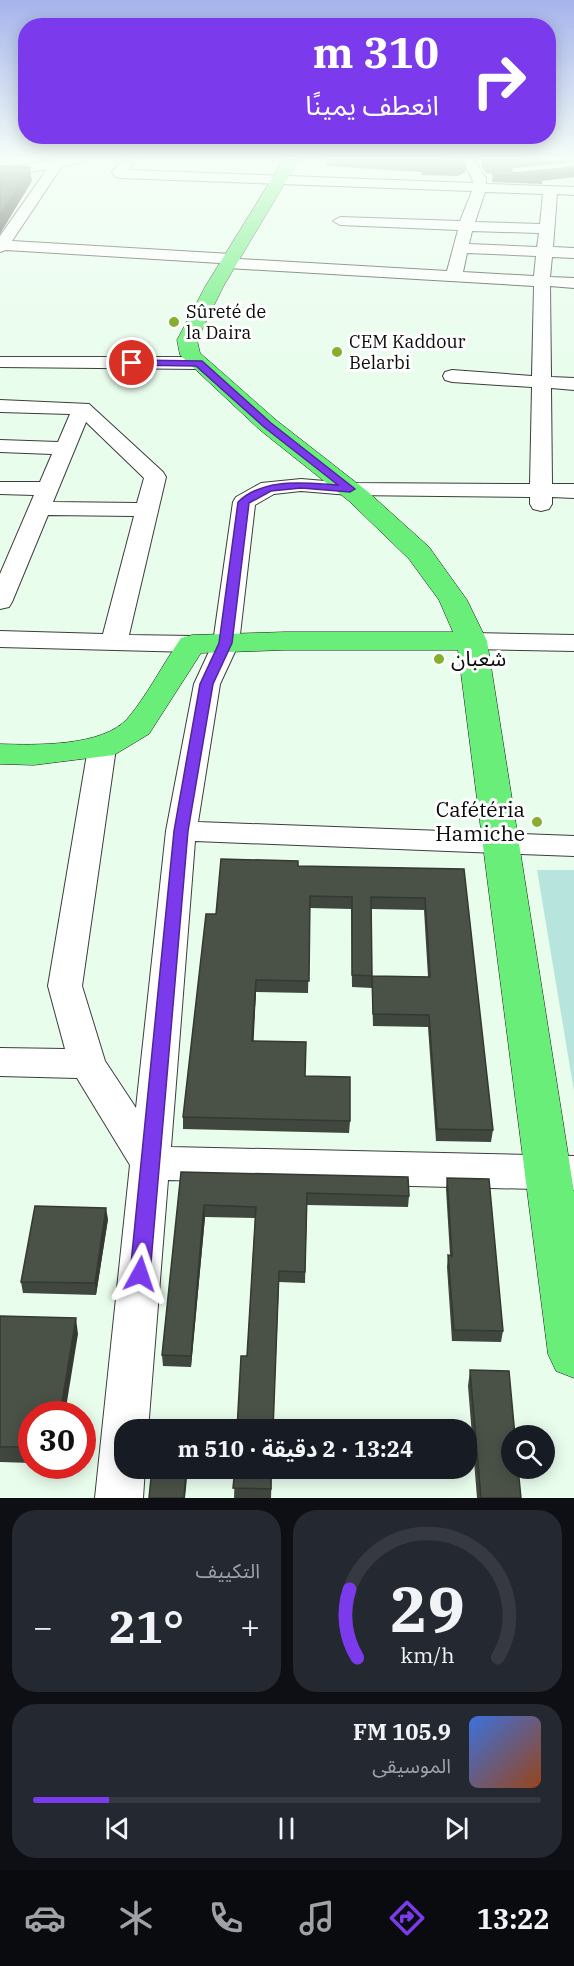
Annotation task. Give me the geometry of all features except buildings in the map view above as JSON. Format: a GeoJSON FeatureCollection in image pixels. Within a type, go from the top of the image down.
{"type":"FeatureCollection","features":[{"type":"Feature","properties":{"kind":"main road"},"geometry":{"type":"LineString","coordinates":[[249,229],[187,340],[189,355],[268,425],[358,496],[419,553],[453,600],[472,641],[501,843],[561,1172],[574,1354]]}},
{"type":"Feature","properties":{"kind":"main road"},"geometry":{"type":"LineString","coordinates":[[0,754],[34,755],[102,748],[138,727],[192,644],[472,641]]}},
{"type":"Feature","properties":{"kind":"street"},"geometry":{"type":"LineString","coordinates":[[1,246],[12,229]]}},
{"type":"Feature","properties":{"kind":"street"},"geometry":{"type":"LineString","coordinates":[[454,276],[465,229]]}},
{"type":"Feature","properties":{"kind":"street"},"geometry":{"type":"LineString","coordinates":[[541,498],[540,382],[542,281],[546,229]]}},
{"type":"Feature","properties":{"kind":"street"},"geometry":{"type":"LineString","coordinates":[[1,246],[574,283]]}},
{"type":"Feature","properties":{"kind":"street"},"geometry":{"type":"LineString","coordinates":[[460,248],[574,253]]}},
{"type":"Feature","properties":{"kind":"street"},"geometry":{"type":"LineString","coordinates":[[0,362],[198,363]]}},
{"type":"Feature","properties":{"kind":"street"},"geometry":{"type":"LineString","coordinates":[[452,376],[574,384]]}},
{"type":"Feature","properties":{"kind":"street"},"geometry":{"type":"LineString","coordinates":[[0,406],[82,408],[155,477],[114,642]]}},
{"type":"Feature","properties":{"kind":"street"},"geometry":{"type":"LineString","coordinates":[[0,602],[82,408]]}},
{"type":"Feature","properties":{"kind":"street"},"geometry":{"type":"LineString","coordinates":[[0,446],[65,448]]}},
{"type":"Feature","properties":{"kind":"street"},"geometry":{"type":"LineString","coordinates":[[126,1419],[181,831],[207,684],[226,643],[244,502],[269,488],[301,485],[358,496],[541,498],[574,504]]}},
{"type":"Feature","properties":{"kind":"street"},"geometry":{"type":"LineString","coordinates":[[0,488],[44,498],[147,510]]}},
{"type":"Feature","properties":{"kind":"street"},"geometry":{"type":"LineString","coordinates":[[541,498],[574,492]]}},
{"type":"Feature","properties":{"kind":"street"},"geometry":{"type":"LineString","coordinates":[[0,639],[192,644]]}},
{"type":"Feature","properties":{"kind":"street"},"geometry":{"type":"LineString","coordinates":[[472,641],[574,643]]}},
{"type":"Feature","properties":{"kind":"street"},"geometry":{"type":"LineString","coordinates":[[102,748],[65,986],[88,1064],[150,1163]]}},
{"type":"Feature","properties":{"kind":"street"},"geometry":{"type":"LineString","coordinates":[[181,831],[574,846]]}},
{"type":"Feature","properties":{"kind":"street"},"geometry":{"type":"LineString","coordinates":[[0,1062],[88,1064]]}},
{"type":"Feature","properties":{"kind":"street"},"geometry":{"type":"LineString","coordinates":[[150,1163],[561,1172]]}},
{"type":"Feature","properties":{"kind":"street"},"geometry":{"type":"LineString","coordinates":[[119,1498],[121,1479]]}},
{"type":"Feature","properties":{"kind":"shaded area"},"geometry":{"type":"Polygon","coordinates":[[[537,870],[574,870],[574,1091],[537,870]]]}},
{"type":"Feature","properties":{"kind":"place","name":"Sûreté de la Daira"},"geometry":{"type":"Point","coordinates":[174,322]}},
{"type":"Feature","properties":{"kind":"place","name":"CEM Kaddour Belarbi"},"geometry":{"type":"Point","coordinates":[337,352]}},
{"type":"Feature","properties":{"kind":"place","name":"شعبان"},"geometry":{"type":"Point","coordinates":[439,659]}},
{"type":"Feature","properties":{"kind":"place","name":"Cafétéria Hamiche"},"geometry":{"type":"Point","coordinates":[537,822]}},
{"type":"Feature","properties":{"kind":"route"},"geometry":{"type":"LineString","coordinates":[[132,363],[198,363],[268,425],[350,489],[301,485],[269,488],[244,502],[226,643],[207,684],[181,831],[140,1274]]}}]}
